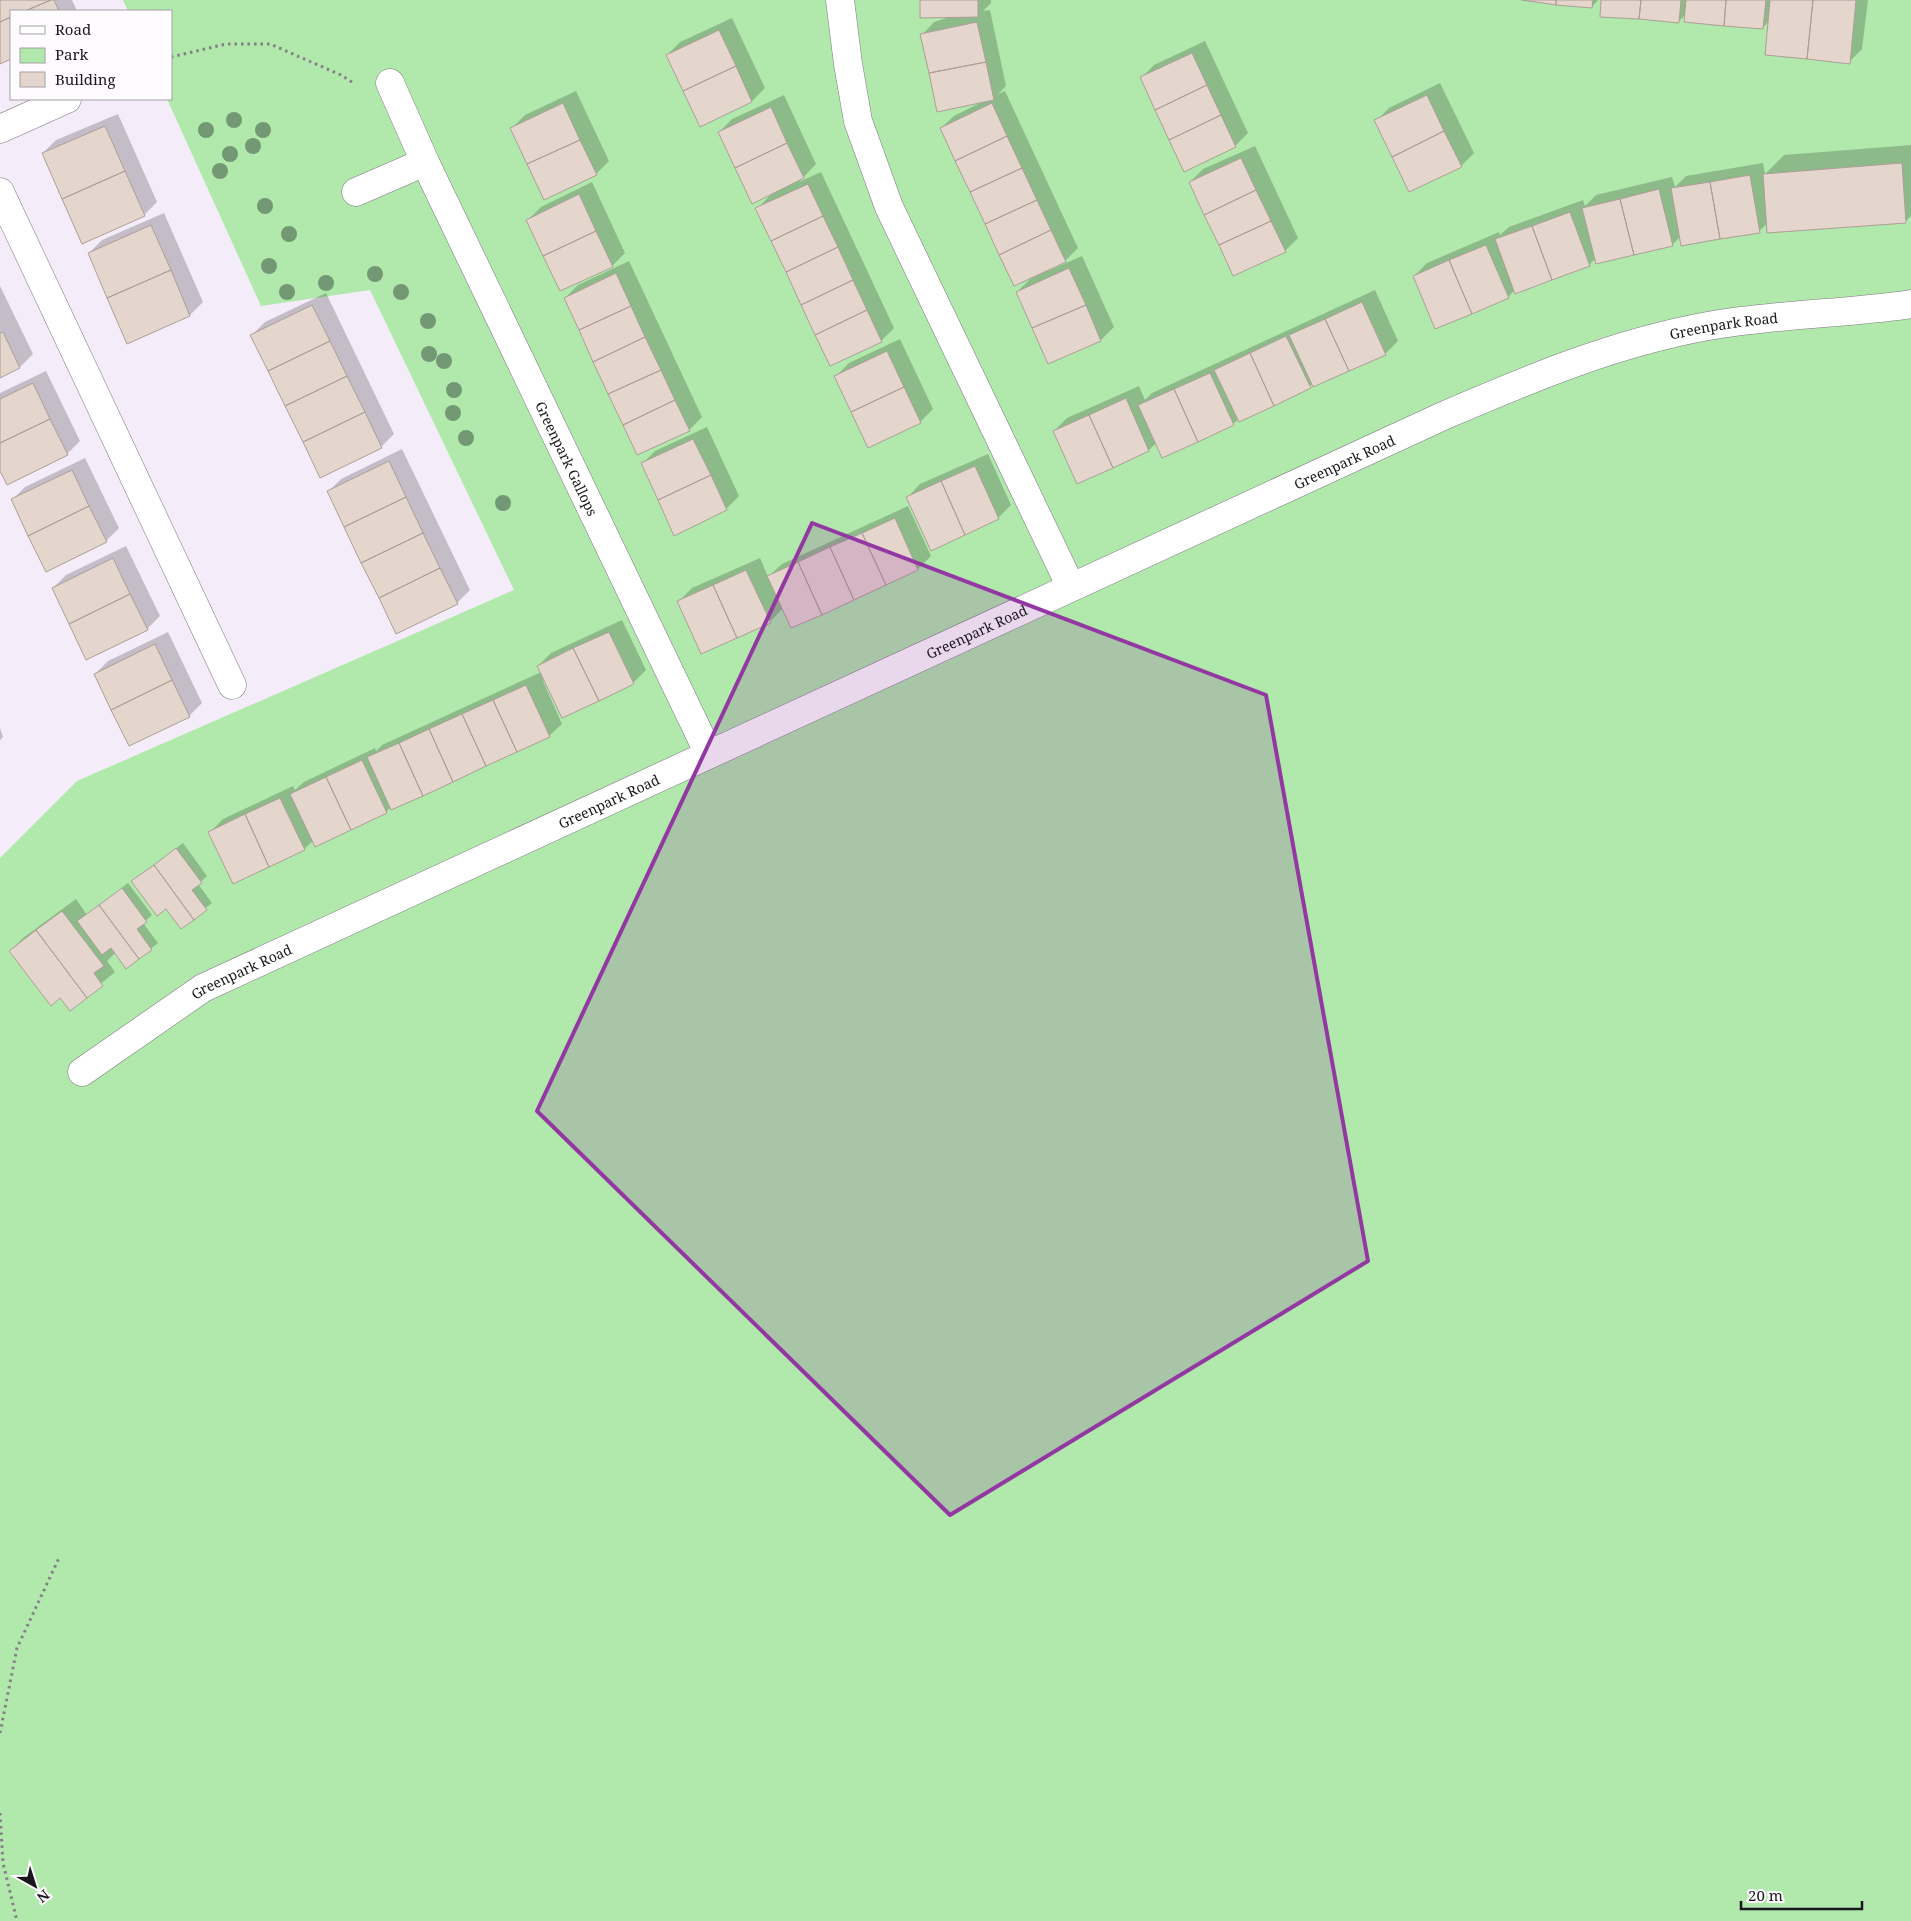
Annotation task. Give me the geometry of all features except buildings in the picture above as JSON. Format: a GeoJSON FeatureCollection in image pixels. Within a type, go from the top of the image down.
{"type":"FeatureCollection","features":[{"type":"Feature","properties":{"kind":"street"},"geometry":{"type":"LineString","coordinates":[[840,0],[848,64],[858,121],[889,207],[1071,587]]}},
{"type":"Feature","properties":{"kind":"street","name":"Greenpark Gallops"},"geometry":{"type":"LineString","coordinates":[[390,83],[709,754]]}},
{"type":"Feature","properties":{"kind":"street"},"geometry":{"type":"LineString","coordinates":[[0,129],[65,100]]}},
{"type":"Feature","properties":{"kind":"street"},"geometry":{"type":"LineString","coordinates":[[356,192],[426,162]]}},
{"type":"Feature","properties":{"kind":"street"},"geometry":{"type":"LineString","coordinates":[[0,192],[232,685]]}},
{"type":"Feature","properties":{"kind":"street","name":"Greenpark Road"},"geometry":{"type":"LineString","coordinates":[[82,1072],[203,988],[1443,416],[1554,369],[1612,349],[1709,326],[1911,304]]}},
{"type":"Feature","properties":{"kind":"path"},"geometry":{"type":"LineString","coordinates":[[172,57],[226,44],[270,44],[341,75],[360,87]]}},
{"type":"Feature","properties":{"kind":"path"},"geometry":{"type":"LineString","coordinates":[[0,1733],[17,1648],[59,1558]]}},
{"type":"Feature","properties":{"kind":"path"},"geometry":{"type":"LineString","coordinates":[[0,1813],[4,1863],[17,1921]]}},
{"type":"Feature","properties":{"kind":"highlighted area"},"geometry":{"type":"Polygon","coordinates":[[[812,523],[1266,695],[1368,1261],[950,1515],[537,1111],[812,523]]]}},
{"type":"Feature","properties":{"kind":"green space"},"geometry":{"type":"Polygon","coordinates":[[[123,0],[1911,0],[1911,1921],[0,1921],[0,858],[77,781],[514,590],[370,290],[261,306],[167,100],[172,100],[172,10],[128,10],[123,0]]]}}]}
